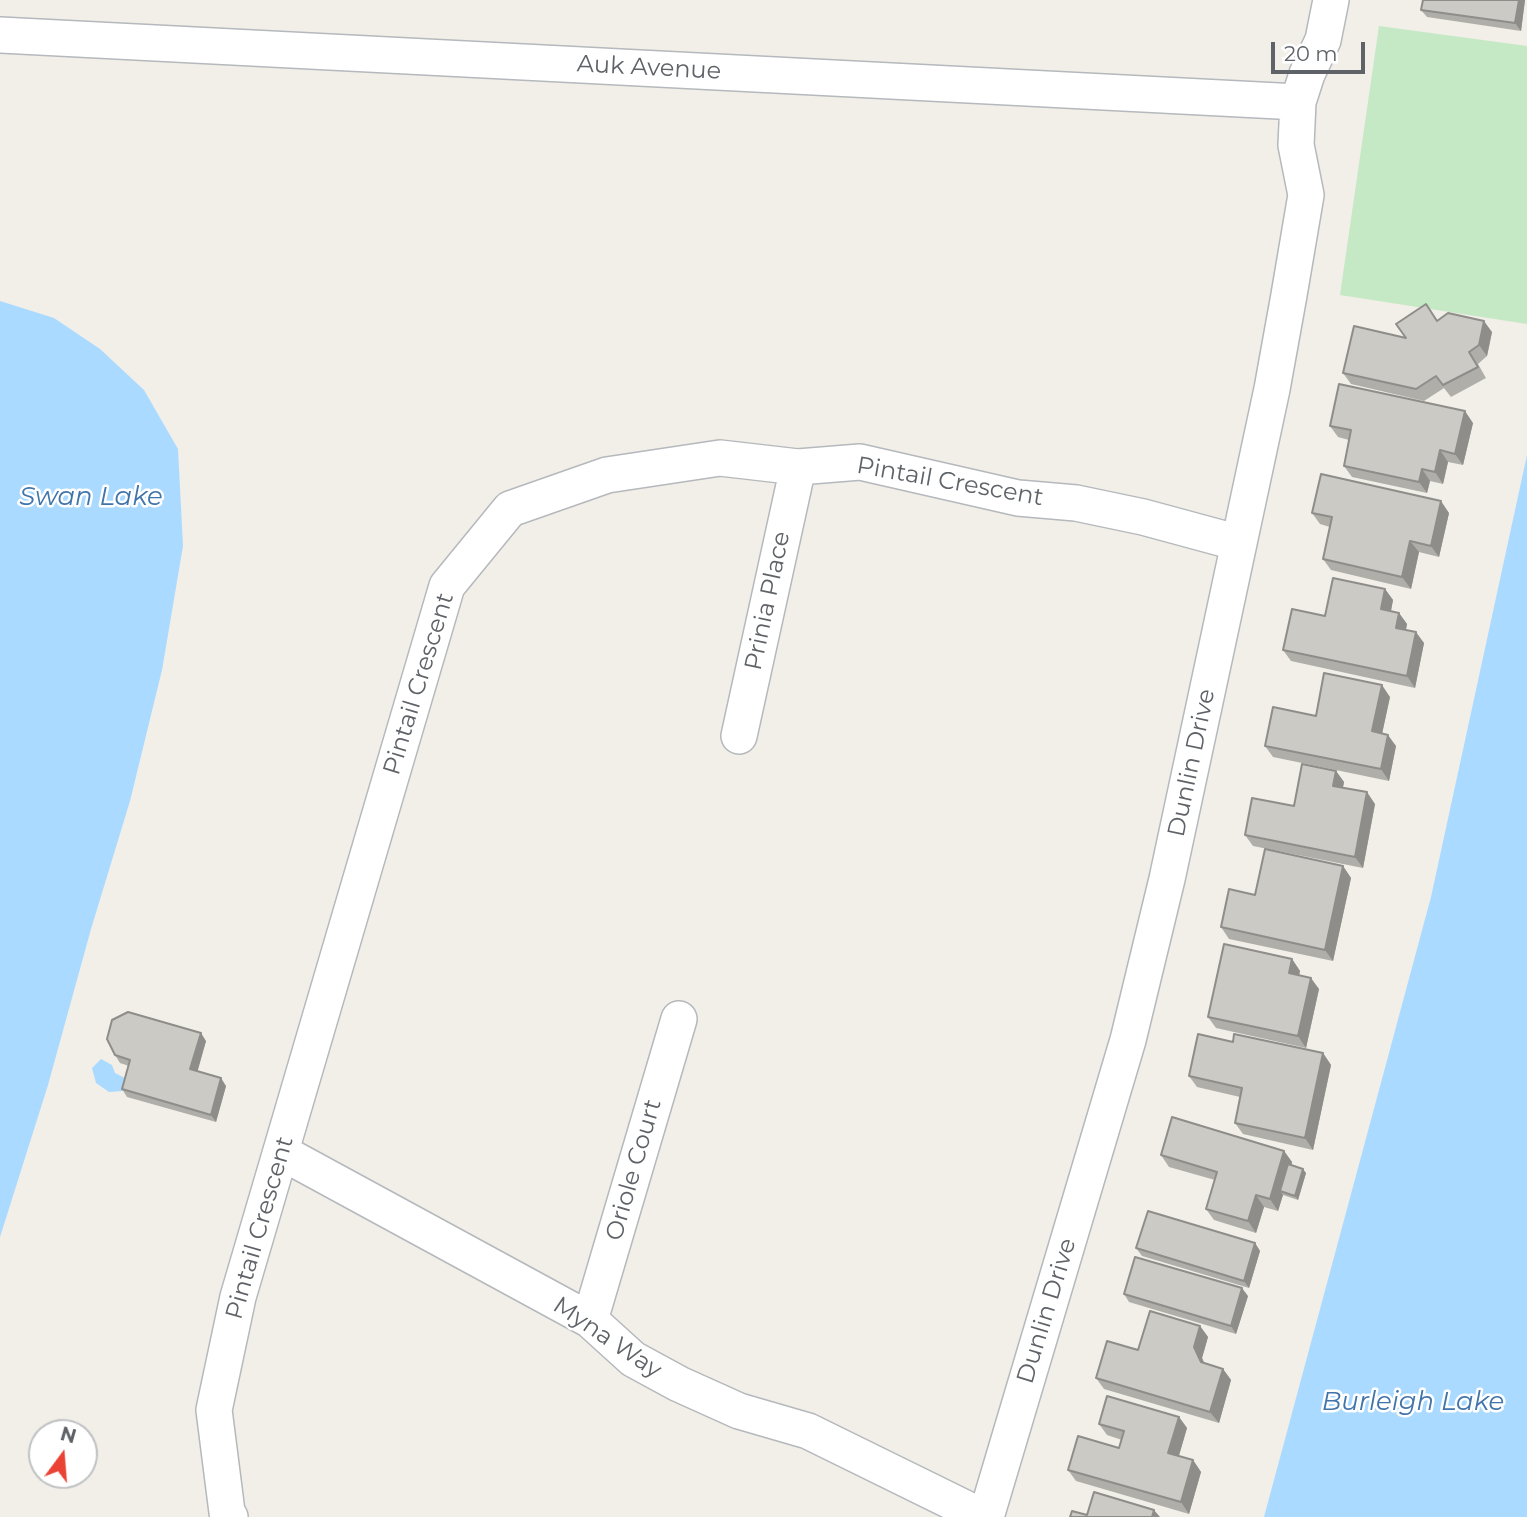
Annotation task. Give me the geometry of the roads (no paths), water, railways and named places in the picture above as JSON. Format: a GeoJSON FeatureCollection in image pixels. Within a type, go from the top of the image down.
{"type":"FeatureCollection","features":[{"type":"Feature","properties":{"kind":"street","name":"Dunlin Drive"},"geometry":{"type":"LineString","coordinates":[[984,1517],[1128,1040],[1164,892],[1272,389],[1306,195],[1296,145],[1298,102],[1307,74],[1323,40],[1331,0]]}},
{"type":"Feature","properties":{"kind":"street","name":"Auk Avenue"},"geometry":{"type":"LineString","coordinates":[[0,35],[1298,102]]}},
{"type":"Feature","properties":{"kind":"street","name":"Pintail Crescent"},"geometry":{"type":"LineString","coordinates":[[230,1517],[226,1512],[214,1410],[238,1297],[447,586],[510,509],[607,475],[720,458],[797,467],[860,461],[1018,498],[1076,503],[1143,517],[1239,543]]}},
{"type":"Feature","properties":{"kind":"street","name":"Prinia Place"},"geometry":{"type":"LineString","coordinates":[[739,736],[797,467]]}},
{"type":"Feature","properties":{"kind":"street","name":"Oriole Court"},"geometry":{"type":"LineString","coordinates":[[590,1320],[679,1019]]}},
{"type":"Feature","properties":{"kind":"street","name":"Myna Way"},"geometry":{"type":"LineString","coordinates":[[281,1152],[590,1320],[633,1359],[679,1384],[739,1410],[808,1432],[984,1517]]}},
{"type":"Feature","properties":{"kind":"water","name":"Swan Lake"},"geometry":{"type":"Polygon","coordinates":[[[0,301],[54,318],[100,349],[144,390],[178,449],[183,546],[162,670],[130,801],[48,1085],[0,1237],[0,301]]]}},
{"type":"Feature","properties":{"kind":"water","name":"Burleigh Lake"},"geometry":{"type":"Polygon","coordinates":[[[1527,455],[1527,1517],[1264,1517],[1431,897],[1527,455]]]}},
{"type":"Feature","properties":{"kind":"water"},"geometry":{"type":"Polygon","coordinates":[[[101,1059],[112,1065],[115,1073],[125,1078],[123,1091],[109,1092],[96,1083],[92,1068],[101,1059]]]}}]}
